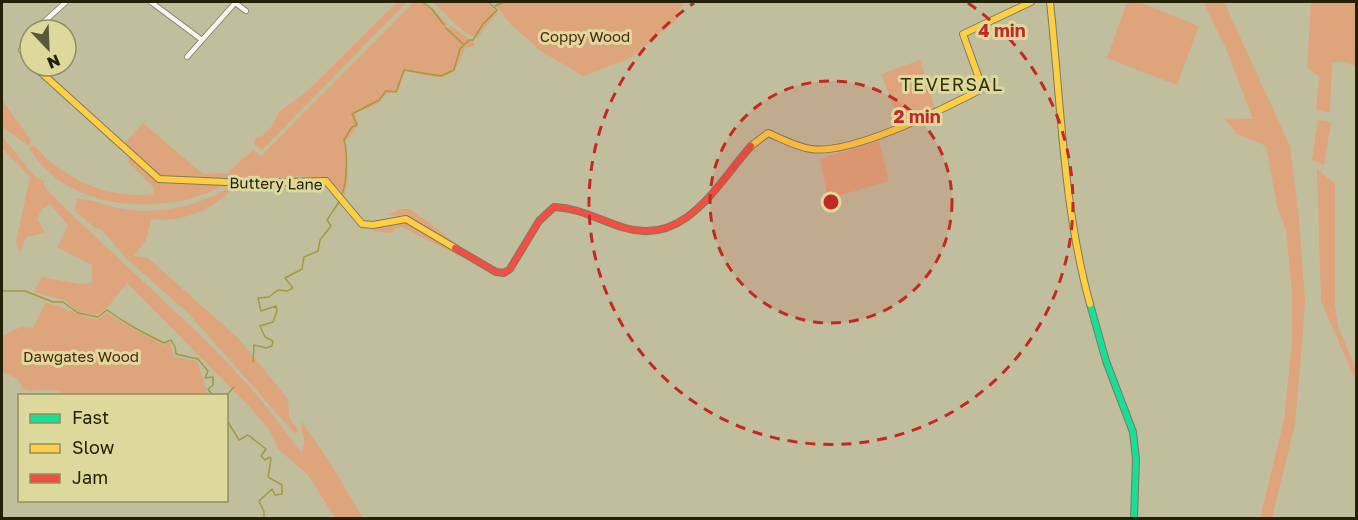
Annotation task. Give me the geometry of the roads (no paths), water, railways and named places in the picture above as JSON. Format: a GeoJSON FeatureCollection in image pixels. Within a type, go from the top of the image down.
{"type":"FeatureCollection","features":[{"type":"Feature","properties":{"kind":"street"},"geometry":{"type":"LineString","coordinates":[[48,18],[66,2]]}},
{"type":"Feature","properties":{"kind":"street"},"geometry":{"type":"LineString","coordinates":[[151,2],[202,40]]}},
{"type":"Feature","properties":{"kind":"street"},"geometry":{"type":"LineString","coordinates":[[187,57],[234,2],[246,11]]}},
{"type":"Feature","properties":{"kind":"street","name":"Buttery Lane"},"geometry":{"type":"LineString","coordinates":[[47,78],[159,179],[248,183],[326,181],[335,188],[356,220],[365,226],[406,219],[496,272],[504,273],[510,269],[540,221],[554,207],[566,206],[608,224],[639,231],[671,227],[688,220],[699,211],[751,145],[768,133],[804,148],[825,149],[917,122],[952,106],[980,90],[981,84],[963,34],[1031,2]]}},
{"type":"Feature","properties":{"kind":"street"},"geometry":{"type":"LineString","coordinates":[[1050,2],[1065,157],[1083,279],[1106,361],[1133,432],[1136,459],[1134,519]]}},
{"type":"Feature","properties":{"kind":"waterway"},"geometry":{"type":"LineString","coordinates":[[422,2],[432,9],[444,25]]}},
{"type":"Feature","properties":{"kind":"waterway"},"geometry":{"type":"LineString","coordinates":[[342,194],[346,167],[344,140],[352,127],[357,125],[352,114],[379,100],[386,91],[396,92],[404,70],[441,76],[454,70],[460,49],[469,40],[473,40],[483,24],[497,10],[488,2]]}},
{"type":"Feature","properties":{"kind":"waterway"},"geometry":{"type":"LineString","coordinates":[[495,6],[504,2]]}},
{"type":"Feature","properties":{"kind":"waterway"},"geometry":{"type":"LineString","coordinates":[[446,28],[463,44]]}},
{"type":"Feature","properties":{"kind":"waterway"},"geometry":{"type":"LineString","coordinates":[[253,362],[254,345],[266,348],[272,346],[273,341],[265,337],[260,326],[273,322],[277,311],[276,306],[261,311],[258,298],[269,297],[278,290],[287,291],[293,288],[285,278],[302,269],[304,257],[318,251],[320,240],[331,226],[327,220],[339,202]]}},
{"type":"Feature","properties":{"kind":"waterway"},"geometry":{"type":"LineString","coordinates":[[2,291],[25,291],[53,302],[63,302],[78,313],[98,317],[107,310],[164,343],[171,340],[176,354],[198,359],[208,371],[205,378],[213,377],[213,385],[208,389],[212,394]]}},
{"type":"Feature","properties":{"kind":"waterway"},"geometry":{"type":"LineString","coordinates":[[228,394],[234,387]]}},
{"type":"Feature","properties":{"kind":"waterway"},"geometry":{"type":"LineString","coordinates":[[228,422],[239,440],[248,435],[266,449],[261,456],[265,460],[270,457],[271,459],[268,477],[282,485],[282,494],[275,495],[272,489],[259,501],[264,518]]}},
{"type":"Feature","properties":{"kind":"district","name":"TEVERSAL"},"geometry":{"type":"Point","coordinates":[952,84]}},
{"type":"Feature","properties":{"kind":"park label","name":"Coppy Wood"},"geometry":{"type":"Point","coordinates":[585,36]}},
{"type":"Feature","properties":{"kind":"park label","name":"Dawgates Wood"},"geometry":{"type":"Point","coordinates":[81,356]}}]}
